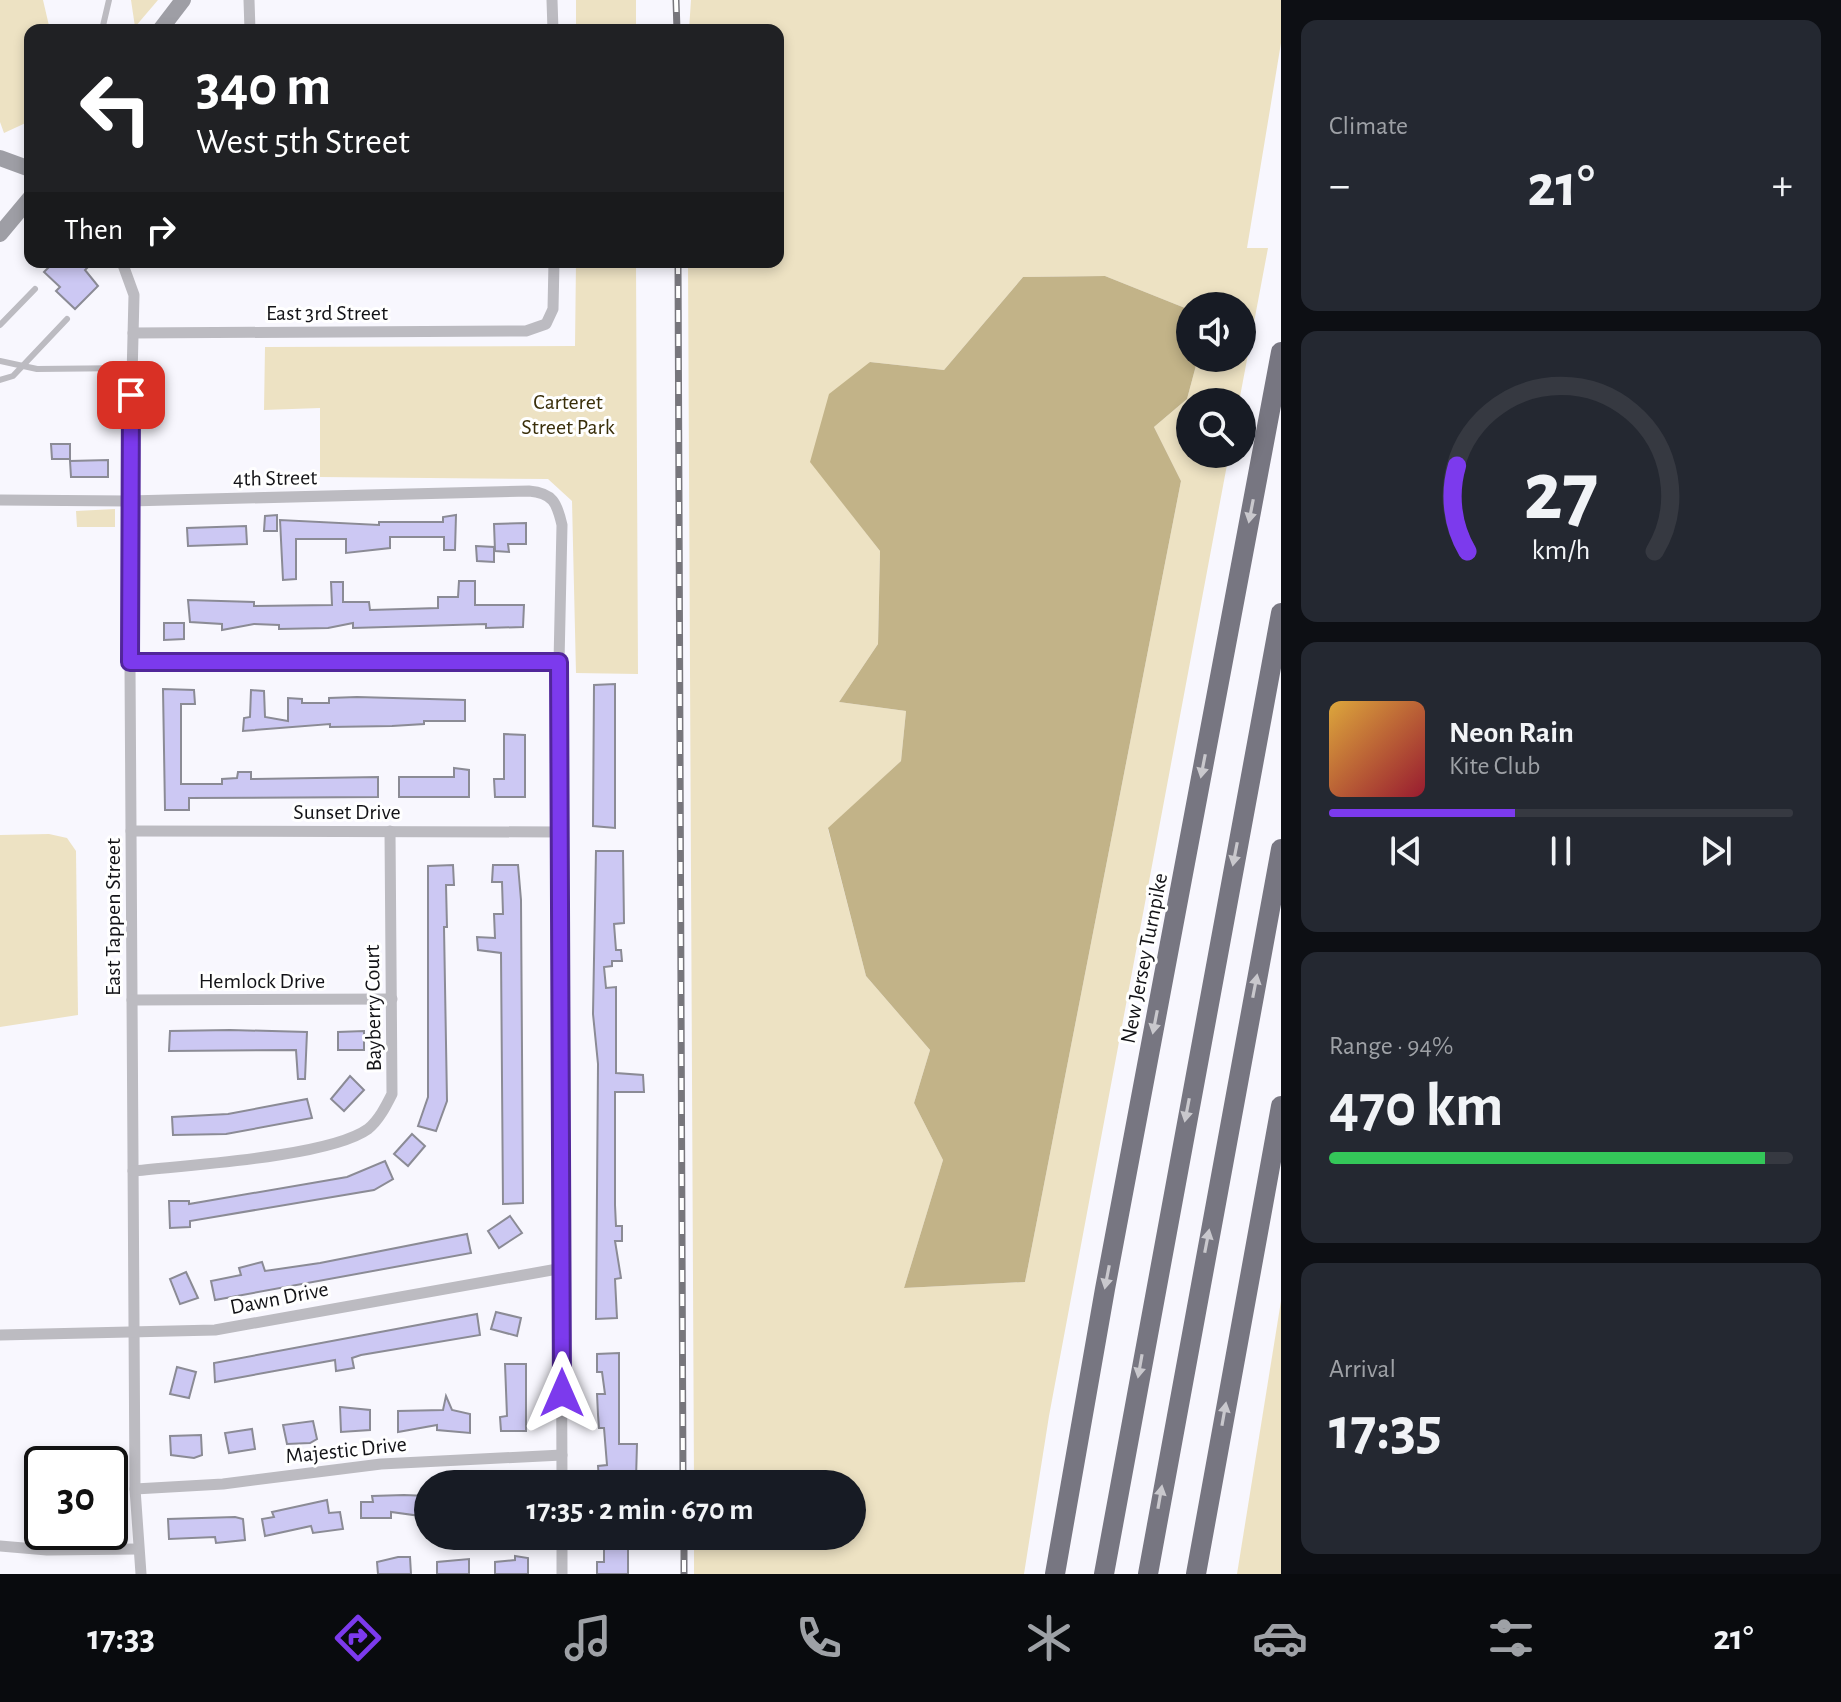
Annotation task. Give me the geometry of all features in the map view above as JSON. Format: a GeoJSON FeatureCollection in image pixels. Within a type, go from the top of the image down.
{"type":"FeatureCollection","features":[{"type":"Feature","properties":{"kind":"highway","name":"New Jersey Turnpike"},"geometry":{"type":"LineString","coordinates":[[1055,1574],[1108,1274],[1281,352]]}},
{"type":"Feature","properties":{"kind":"highway"},"geometry":{"type":"LineString","coordinates":[[1104,1574],[1281,613]]}},
{"type":"Feature","properties":{"kind":"highway"},"geometry":{"type":"LineString","coordinates":[[1148,1574],[1281,849]]}},
{"type":"Feature","properties":{"kind":"highway"},"geometry":{"type":"LineString","coordinates":[[1196,1574],[1281,1106]]}},
{"type":"Feature","properties":{"kind":"main road"},"geometry":{"type":"LineString","coordinates":[[165,24],[183,0]]}},
{"type":"Feature","properties":{"kind":"main road"},"geometry":{"type":"LineString","coordinates":[[0,158],[24,167]]}},
{"type":"Feature","properties":{"kind":"main road"},"geometry":{"type":"LineString","coordinates":[[0,234],[24,205]]}},
{"type":"Feature","properties":{"kind":"street"},"geometry":{"type":"LineString","coordinates":[[249,0],[250,24]]}},
{"type":"Feature","properties":{"kind":"street"},"geometry":{"type":"LineString","coordinates":[[552,0],[553,24]]}},
{"type":"Feature","properties":{"kind":"street","name":"East Tappen Street"},"geometry":{"type":"LineString","coordinates":[[124,268],[134,295],[129,501],[135,1489],[141,1574]]}},
{"type":"Feature","properties":{"kind":"street","name":"East 3rd Street"},"geometry":{"type":"LineString","coordinates":[[133,333],[521,331],[546,324],[553,309],[554,268]]}},
{"type":"Feature","properties":{"kind":"street","name":"4th Street"},"geometry":{"type":"LineString","coordinates":[[0,500],[129,501],[545,493],[557,504],[562,525],[559,662]]}},
{"type":"Feature","properties":{"kind":"street"},"geometry":{"type":"LineString","coordinates":[[130,662],[559,662],[562,1470]]}},
{"type":"Feature","properties":{"kind":"street","name":"Sunset Drive"},"geometry":{"type":"LineString","coordinates":[[131,831],[562,832]]}},
{"type":"Feature","properties":{"kind":"street","name":"Bayberry Court"},"geometry":{"type":"LineString","coordinates":[[133,1171],[314,1149],[368,1129],[392,1094],[390,831]]}},
{"type":"Feature","properties":{"kind":"street","name":"Hemlock Drive"},"geometry":{"type":"LineString","coordinates":[[132,1000],[392,999]]}},
{"type":"Feature","properties":{"kind":"street","name":"Dawn Drive"},"geometry":{"type":"LineString","coordinates":[[0,1335],[215,1330],[563,1268]]}},
{"type":"Feature","properties":{"kind":"street","name":"Majestic Drive"},"geometry":{"type":"LineString","coordinates":[[135,1489],[223,1484],[381,1464],[562,1455]]}},
{"type":"Feature","properties":{"kind":"street"},"geometry":{"type":"LineString","coordinates":[[0,1546],[47,1550],[138,1549]]}},
{"type":"Feature","properties":{"kind":"street"},"geometry":{"type":"LineString","coordinates":[[562,1550],[562,1574]]}},
{"type":"Feature","properties":{"kind":"lane"},"geometry":{"type":"LineString","coordinates":[[103,24],[109,0]]}},
{"type":"Feature","properties":{"kind":"lane"},"geometry":{"type":"LineString","coordinates":[[0,325],[35,289]]}},
{"type":"Feature","properties":{"kind":"lane"},"geometry":{"type":"LineString","coordinates":[[0,380],[21,368],[67,319]]}},
{"type":"Feature","properties":{"kind":"lane"},"geometry":{"type":"LineString","coordinates":[[0,361],[21,368],[132,368]]}},
{"type":"Feature","properties":{"kind":"green space"},"geometry":{"type":"Polygon","coordinates":[[[0,0],[43,0],[49,24],[24,24],[24,124],[4,133],[0,122],[0,0]]]}},
{"type":"Feature","properties":{"kind":"green space"},"geometry":{"type":"Polygon","coordinates":[[[131,0],[158,0],[138,24],[135,24],[131,0]]]}},
{"type":"Feature","properties":{"kind":"green space"},"geometry":{"type":"Polygon","coordinates":[[[576,0],[636,0],[636,24],[576,24],[576,0]]]}},
{"type":"Feature","properties":{"kind":"green space"},"geometry":{"type":"Polygon","coordinates":[[[691,0],[1281,0],[1281,43],[1247,248],[1268,248],[1256,312],[1256,292],[1176,292],[1176,304],[1105,276],[1023,277],[944,370],[870,362],[811,462],[880,551],[878,644],[839,702],[906,711],[901,761],[828,829],[866,976],[930,1050],[914,1103],[943,1160],[904,1288],[1025,1282],[1181,481],[1154,427],[1176,408],[1176,468],[1226,468],[1049,1416],[1024,1574],[694,1574],[694,1550],[866,1550],[866,1470],[694,1470],[688,268],[784,268],[784,24],[689,24],[691,0]]]}},
{"type":"Feature","properties":{"kind":"green space","name":"Carteret Street Park"},"geometry":{"type":"Polygon","coordinates":[[[576,268],[636,268],[638,674],[576,673],[572,501],[548,479],[320,477],[320,408],[264,410],[265,347],[575,346],[576,268]]]}},
{"type":"Feature","properties":{"kind":"green space"},"geometry":{"type":"Polygon","coordinates":[[[1194,372],[1245,372],[1242,388],[1190,388],[1194,372]]]}},
{"type":"Feature","properties":{"kind":"green space"},"geometry":{"type":"Polygon","coordinates":[[[115,509],[115,527],[77,527],[76,511],[115,509]]]}},
{"type":"Feature","properties":{"kind":"green space"},"geometry":{"type":"Polygon","coordinates":[[[49,834],[67,838],[76,851],[78,1015],[0,1027],[0,835],[49,834]]]}},
{"type":"Feature","properties":{"kind":"green space"},"geometry":{"type":"Polygon","coordinates":[[[1281,1301],[1281,1574],[1237,1574],[1281,1301]]]}},
{"type":"Feature","properties":{"kind":"shaded area"},"geometry":{"type":"Polygon","coordinates":[[[1105,276],[1176,304],[1176,372],[1194,372],[1190,388],[1176,388],[1176,408],[1154,427],[1181,481],[1025,1282],[904,1288],[943,1160],[914,1103],[930,1050],[866,976],[828,828],[901,761],[906,711],[839,702],[878,644],[880,551],[810,462],[829,394],[870,362],[944,370],[1023,277],[1105,276]]]}},
{"type":"Feature","properties":{"kind":"building"},"geometry":{"type":"Polygon","coordinates":[[[48,268],[87,268],[85,270],[98,286],[75,309],[56,291],[60,287],[44,272],[48,268]]]}},
{"type":"Feature","properties":{"kind":"building"},"geometry":{"type":"Polygon","coordinates":[[[51,444],[70,444],[70,459],[52,459],[51,444]]]}},
{"type":"Feature","properties":{"kind":"building"},"geometry":{"type":"Polygon","coordinates":[[[108,460],[108,477],[71,477],[70,461],[108,460]]]}},
{"type":"Feature","properties":{"kind":"building"},"geometry":{"type":"Polygon","coordinates":[[[277,515],[277,531],[264,531],[265,516],[277,515]]]}},
{"type":"Feature","properties":{"kind":"building"},"geometry":{"type":"Polygon","coordinates":[[[456,515],[455,550],[444,550],[444,537],[390,537],[390,548],[346,553],[346,539],[296,539],[296,579],[283,580],[280,520],[379,525],[379,522],[443,522],[443,517],[456,515]]]}},
{"type":"Feature","properties":{"kind":"building"},"geometry":{"type":"Polygon","coordinates":[[[526,523],[526,544],[508,544],[509,552],[495,551],[494,524],[526,523]]]}},
{"type":"Feature","properties":{"kind":"building"},"geometry":{"type":"Polygon","coordinates":[[[246,526],[247,544],[188,546],[187,528],[246,526]]]}},
{"type":"Feature","properties":{"kind":"building"},"geometry":{"type":"Polygon","coordinates":[[[476,546],[494,547],[494,562],[477,561],[476,546]]]}},
{"type":"Feature","properties":{"kind":"building"},"geometry":{"type":"Polygon","coordinates":[[[459,581],[475,581],[475,605],[524,605],[523,627],[486,628],[486,624],[353,628],[353,623],[328,628],[279,629],[279,625],[254,624],[222,630],[222,624],[190,622],[188,600],[254,602],[254,606],[332,605],[331,582],[343,582],[343,602],[369,602],[370,610],[438,608],[438,597],[458,597],[459,581]]]}},
{"type":"Feature","properties":{"kind":"building"},"geometry":{"type":"Polygon","coordinates":[[[164,623],[184,623],[184,639],[164,640],[164,623]]]}},
{"type":"Feature","properties":{"kind":"building"},"geometry":{"type":"Polygon","coordinates":[[[615,684],[615,828],[593,826],[594,685],[615,684]]]}},
{"type":"Feature","properties":{"kind":"building"},"geometry":{"type":"Polygon","coordinates":[[[163,689],[194,690],[195,704],[181,704],[181,784],[222,784],[222,779],[237,778],[238,772],[251,772],[251,779],[378,777],[378,797],[189,798],[189,810],[165,810],[163,689]]]}},
{"type":"Feature","properties":{"kind":"building"},"geometry":{"type":"Polygon","coordinates":[[[251,690],[264,691],[265,717],[288,721],[288,698],[302,699],[302,703],[329,703],[329,698],[357,697],[465,700],[465,721],[424,721],[424,724],[392,726],[330,727],[330,724],[243,731],[244,718],[250,717],[251,690]]]}},
{"type":"Feature","properties":{"kind":"building"},"geometry":{"type":"Polygon","coordinates":[[[504,734],[525,735],[525,797],[495,797],[494,779],[504,779],[504,734]]]}},
{"type":"Feature","properties":{"kind":"building"},"geometry":{"type":"Polygon","coordinates":[[[454,768],[469,770],[469,797],[399,797],[399,777],[454,777],[454,768]]]}},
{"type":"Feature","properties":{"kind":"building"},"geometry":{"type":"Polygon","coordinates":[[[596,851],[623,851],[624,923],[614,924],[616,950],[621,950],[622,961],[612,961],[612,966],[604,967],[606,988],[616,987],[616,1073],[643,1075],[644,1092],[615,1092],[615,1205],[616,1226],[622,1226],[622,1241],[615,1241],[621,1278],[615,1279],[617,1318],[596,1319],[598,1064],[593,1014],[596,851]]]}},
{"type":"Feature","properties":{"kind":"building"},"geometry":{"type":"Polygon","coordinates":[[[453,865],[454,885],[446,885],[447,927],[444,927],[447,1101],[436,1131],[418,1126],[428,1097],[428,866],[453,865]]]}},
{"type":"Feature","properties":{"kind":"building"},"geometry":{"type":"Polygon","coordinates":[[[493,865],[518,865],[521,900],[523,1203],[503,1204],[501,953],[478,950],[477,937],[495,938],[494,914],[503,914],[502,882],[492,882],[493,865]]]}},
{"type":"Feature","properties":{"kind":"building"},"geometry":{"type":"Polygon","coordinates":[[[170,1031],[307,1032],[305,1079],[298,1079],[296,1050],[169,1051],[170,1031]]]}},
{"type":"Feature","properties":{"kind":"building"},"geometry":{"type":"Polygon","coordinates":[[[364,1031],[364,1050],[338,1050],[338,1032],[364,1031]]]}},
{"type":"Feature","properties":{"kind":"building"},"geometry":{"type":"Polygon","coordinates":[[[350,1076],[364,1090],[344,1111],[331,1099],[350,1076]]]}},
{"type":"Feature","properties":{"kind":"building"},"geometry":{"type":"Polygon","coordinates":[[[307,1099],[312,1118],[226,1134],[173,1135],[172,1117],[228,1114],[307,1099]]]}},
{"type":"Feature","properties":{"kind":"building"},"geometry":{"type":"Polygon","coordinates":[[[412,1134],[425,1146],[408,1166],[394,1154],[412,1134]]]}},
{"type":"Feature","properties":{"kind":"building"},"geometry":{"type":"Polygon","coordinates":[[[385,1161],[393,1179],[374,1190],[190,1221],[190,1227],[170,1228],[169,1201],[189,1201],[189,1204],[347,1177],[385,1161]]]}},
{"type":"Feature","properties":{"kind":"building"},"geometry":{"type":"Polygon","coordinates":[[[510,1216],[522,1233],[499,1248],[488,1231],[510,1216]]]}},
{"type":"Feature","properties":{"kind":"building"},"geometry":{"type":"Polygon","coordinates":[[[467,1234],[471,1253],[215,1300],[211,1281],[241,1275],[239,1268],[262,1262],[265,1271],[320,1263],[467,1234]]]}},
{"type":"Feature","properties":{"kind":"building"},"geometry":{"type":"Polygon","coordinates":[[[186,1272],[198,1298],[180,1304],[170,1279],[186,1272]]]}},
{"type":"Feature","properties":{"kind":"building"},"geometry":{"type":"Polygon","coordinates":[[[496,1312],[521,1318],[517,1336],[491,1329],[496,1312]]]}},
{"type":"Feature","properties":{"kind":"building"},"geometry":{"type":"Polygon","coordinates":[[[477,1314],[480,1335],[361,1355],[352,1358],[354,1368],[336,1371],[335,1360],[215,1382],[214,1363],[477,1314]]]}},
{"type":"Feature","properties":{"kind":"building"},"geometry":{"type":"Polygon","coordinates":[[[619,1353],[619,1444],[637,1444],[636,1470],[598,1470],[598,1466],[607,1465],[604,1428],[599,1428],[597,1394],[605,1394],[602,1372],[597,1372],[597,1354],[619,1353]]]}},
{"type":"Feature","properties":{"kind":"building"},"geometry":{"type":"Polygon","coordinates":[[[505,1364],[526,1364],[526,1431],[501,1431],[500,1417],[507,1416],[505,1364]]]}},
{"type":"Feature","properties":{"kind":"building"},"geometry":{"type":"Polygon","coordinates":[[[177,1367],[196,1372],[189,1398],[170,1394],[177,1367]]]}},
{"type":"Feature","properties":{"kind":"building"},"geometry":{"type":"Polygon","coordinates":[[[446,1396],[452,1410],[470,1414],[470,1433],[437,1430],[437,1425],[398,1432],[398,1411],[443,1410],[446,1396]]]}},
{"type":"Feature","properties":{"kind":"building"},"geometry":{"type":"Polygon","coordinates":[[[340,1407],[370,1410],[370,1430],[341,1432],[340,1407]]]}},
{"type":"Feature","properties":{"kind":"building"},"geometry":{"type":"Polygon","coordinates":[[[313,1421],[317,1439],[310,1443],[287,1444],[283,1425],[313,1421]]]}},
{"type":"Feature","properties":{"kind":"building"},"geometry":{"type":"Polygon","coordinates":[[[252,1429],[255,1449],[229,1453],[225,1433],[252,1429]]]}},
{"type":"Feature","properties":{"kind":"building"},"geometry":{"type":"Polygon","coordinates":[[[201,1435],[202,1455],[194,1458],[171,1455],[170,1436],[201,1435]]]}},
{"type":"Feature","properties":{"kind":"building"},"geometry":{"type":"Polygon","coordinates":[[[414,1495],[414,1515],[391,1512],[391,1518],[361,1518],[361,1502],[373,1502],[372,1496],[414,1495]]]}},
{"type":"Feature","properties":{"kind":"building"},"geometry":{"type":"Polygon","coordinates":[[[327,1500],[329,1513],[340,1512],[343,1529],[313,1533],[311,1526],[265,1536],[262,1519],[274,1517],[272,1512],[327,1500]]]}},
{"type":"Feature","properties":{"kind":"building"},"geometry":{"type":"Polygon","coordinates":[[[168,1519],[243,1519],[245,1540],[216,1543],[215,1537],[169,1539],[168,1519]]]}},
{"type":"Feature","properties":{"kind":"building"},"geometry":{"type":"Polygon","coordinates":[[[604,1550],[628,1550],[628,1574],[597,1574],[597,1562],[604,1562],[604,1550]]]}},
{"type":"Feature","properties":{"kind":"building"},"geometry":{"type":"Polygon","coordinates":[[[515,1556],[528,1558],[528,1574],[495,1574],[495,1562],[515,1560],[515,1556]]]}},
{"type":"Feature","properties":{"kind":"building"},"geometry":{"type":"Polygon","coordinates":[[[410,1557],[411,1574],[378,1574],[377,1562],[410,1557]]]}},
{"type":"Feature","properties":{"kind":"building"},"geometry":{"type":"Polygon","coordinates":[[[469,1559],[469,1574],[437,1574],[437,1562],[469,1559]]]}},
{"type":"Feature","properties":{"kind":"railway"},"geometry":{"type":"LineString","coordinates":[[676,0],[677,24]]}},
{"type":"Feature","properties":{"kind":"railway"},"geometry":{"type":"LineString","coordinates":[[678,268],[683,1470]]}},
{"type":"Feature","properties":{"kind":"railway"},"geometry":{"type":"LineString","coordinates":[[684,1550],[684,1574]]}},
{"type":"Feature","properties":{"kind":"route"},"geometry":{"type":"LineString","coordinates":[[131,395],[130,662],[559,662],[562,1393]]}}]}
